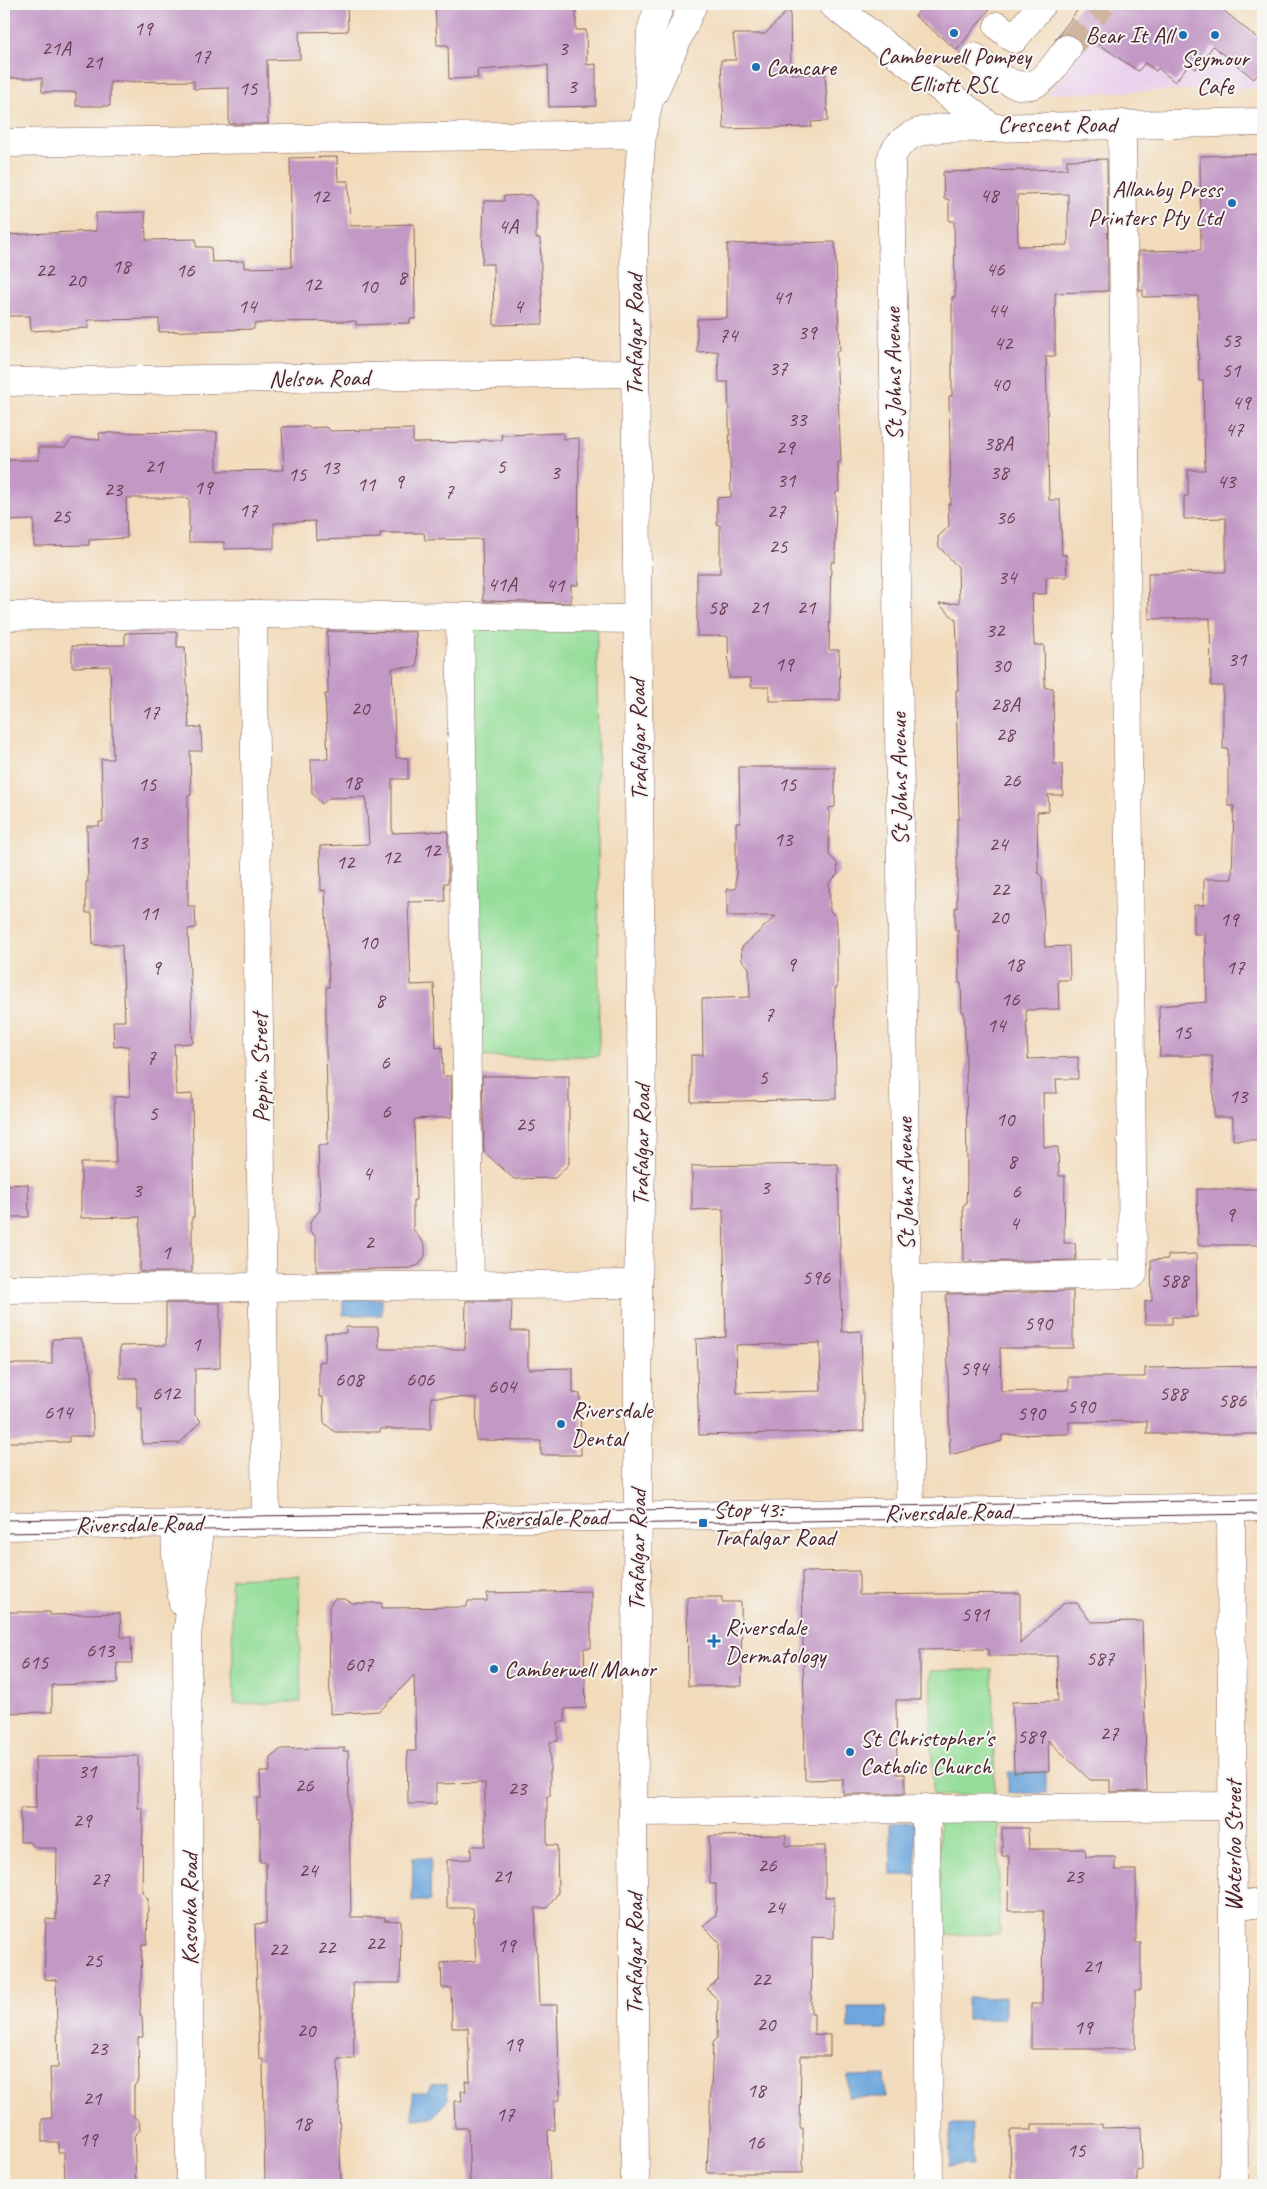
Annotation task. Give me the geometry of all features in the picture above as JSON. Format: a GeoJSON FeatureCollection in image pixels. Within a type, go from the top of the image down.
{"type":"FeatureCollection","features":[{"type":"Feature","properties":{"kind":"street","name":"Trafalgar Road"},"geometry":{"type":"LineString","coordinates":[[634,2185],[633,1812],[638,1517],[638,1284],[642,1126],[634,236],[642,134],[648,105],[651,30],[660,4]]}},
{"type":"Feature","properties":{"kind":"street","name":"Trafalgar Road"},"geometry":{"type":"LineString","coordinates":[[648,105],[692,4]]}},
{"type":"Feature","properties":{"kind":"street","name":"Crescent Road"},"geometry":{"type":"LineString","coordinates":[[832,4],[992,128],[1263,122]]}},
{"type":"Feature","properties":{"kind":"street"},"geometry":{"type":"LineString","coordinates":[[998,26],[1014,39],[1042,4]]}},
{"type":"Feature","properties":{"kind":"street"},"geometry":{"type":"LineString","coordinates":[[974,57],[1003,80],[1014,84],[1028,85],[1039,82],[1046,76],[1067,49]]}},
{"type":"Feature","properties":{"kind":"street"},"geometry":{"type":"LineString","coordinates":[[907,1278],[1133,1274],[1122,124]]}},
{"type":"Feature","properties":{"kind":"street","name":"St Johns Avenue"},"geometry":{"type":"LineString","coordinates":[[910,1513],[891,159],[894,150],[911,134],[924,130],[992,128]]}},
{"type":"Feature","properties":{"kind":"street"},"geometry":{"type":"LineString","coordinates":[[4,143],[642,134]]}},
{"type":"Feature","properties":{"kind":"street","name":"Nelson Road"},"geometry":{"type":"LineString","coordinates":[[4,382],[634,373]]}},
{"type":"Feature","properties":{"kind":"street"},"geometry":{"type":"LineString","coordinates":[[4,616],[253,614],[636,619]]}},
{"type":"Feature","properties":{"kind":"street","name":"Peppin Street"},"geometry":{"type":"LineString","coordinates":[[253,614],[266,1522]]}},
{"type":"Feature","properties":{"kind":"street"},"geometry":{"type":"LineString","coordinates":[[460,618],[470,1284]]}},
{"type":"Feature","properties":{"kind":"street"},"geometry":{"type":"LineString","coordinates":[[4,1289],[638,1284]]}},
{"type":"Feature","properties":{"kind":"street","name":"Riversdale Road"},"geometry":{"type":"LineString","coordinates":[[4,1526],[1263,1507]]}},
{"type":"Feature","properties":{"kind":"street","name":"Waterloo Street"},"geometry":{"type":"LineString","coordinates":[[1231,1508],[1234,2185]]}},
{"type":"Feature","properties":{"kind":"street","name":"Kasouka Road"},"geometry":{"type":"LineString","coordinates":[[187,1523],[198,1555],[188,1634],[190,2185]]}},
{"type":"Feature","properties":{"kind":"street"},"geometry":{"type":"LineString","coordinates":[[633,1812],[1232,1806]]}},
{"type":"Feature","properties":{"kind":"street"},"geometry":{"type":"LineString","coordinates":[[926,1808],[930,2185]]}},
{"type":"Feature","properties":{"kind":"street"},"geometry":{"type":"LineString","coordinates":[[1233,1904],[1263,1904]]}},
{"type":"Feature","properties":{"kind":"shaded area"},"geometry":{"type":"Polygon","coordinates":[[[1120,4],[1217,4],[1263,41],[1263,88],[1047,94],[1120,4]]]}},
{"type":"Feature","properties":{"kind":"green space"},"geometry":{"type":"Polygon","coordinates":[[[464,627],[597,627],[599,1056],[467,1057],[464,627]]]}},
{"type":"Feature","properties":{"kind":"green space"},"geometry":{"type":"Polygon","coordinates":[[[299,1576],[301,1702],[234,1704],[231,1578],[299,1576]]]}},
{"type":"Feature","properties":{"kind":"green space"},"geometry":{"type":"Polygon","coordinates":[[[992,1669],[995,1794],[933,1796],[930,1671],[992,1669]]]}},
{"type":"Feature","properties":{"kind":"green space"},"geometry":{"type":"Polygon","coordinates":[[[939,1820],[998,1820],[1000,1934],[940,1935],[939,1820]]]}},
{"type":"Feature","properties":{"kind":"water"},"geometry":{"type":"Polygon","coordinates":[[[343,1299],[382,1299],[382,1315],[343,1315],[343,1299]]]}},
{"type":"Feature","properties":{"kind":"water"},"geometry":{"type":"Polygon","coordinates":[[[1046,1771],[1046,1793],[1008,1793],[1008,1772],[1046,1771]]]}},
{"type":"Feature","properties":{"kind":"water"},"geometry":{"type":"Polygon","coordinates":[[[915,1822],[916,1875],[891,1875],[890,1823],[915,1822]]]}},
{"type":"Feature","properties":{"kind":"water"},"geometry":{"type":"Polygon","coordinates":[[[413,1858],[431,1858],[430,1901],[412,1901],[413,1858]]]}},
{"type":"Feature","properties":{"kind":"water"},"geometry":{"type":"Polygon","coordinates":[[[1005,1997],[1005,2019],[967,2019],[967,1998],[1005,1997]]]}},
{"type":"Feature","properties":{"kind":"water"},"geometry":{"type":"Polygon","coordinates":[[[848,2007],[886,2007],[886,2029],[849,2029],[848,2007]]]}},
{"type":"Feature","properties":{"kind":"water"},"geometry":{"type":"Polygon","coordinates":[[[885,2075],[886,2097],[848,2097],[848,2076],[885,2075]]]}},
{"type":"Feature","properties":{"kind":"water"},"geometry":{"type":"Polygon","coordinates":[[[447,2084],[448,2099],[433,2117],[413,2119],[412,2092],[427,2092],[431,2085],[447,2084]]]}},
{"type":"Feature","properties":{"kind":"water"},"geometry":{"type":"Polygon","coordinates":[[[950,2124],[972,2124],[972,2165],[950,2166],[950,2124]]]}},
{"type":"Feature","properties":{"kind":"building"},"geometry":{"type":"Polygon","coordinates":[[[4,4],[347,4],[348,31],[299,32],[300,59],[267,60],[268,124],[229,124],[229,88],[194,89],[194,81],[110,82],[110,106],[76,106],[76,92],[42,92],[42,78],[4,78],[4,4]]]}},
{"type":"Feature","properties":{"kind":"building"},"geometry":{"type":"Polygon","coordinates":[[[435,4],[576,4],[576,30],[586,30],[587,65],[596,64],[596,106],[549,107],[548,65],[477,70],[478,78],[449,79],[448,45],[437,45],[435,4]]]}},
{"type":"Feature","properties":{"kind":"building","name":"Camberwell Pompey Elliott RSL"},"geometry":{"type":"Polygon","coordinates":[[[925,4],[994,4],[957,50],[915,16],[925,4]]]}},
{"type":"Feature","properties":{"kind":"building"},"geometry":{"type":"Polygon","coordinates":[[[1082,4],[1216,4],[1263,43],[1263,67],[1254,79],[1213,46],[1196,69],[1189,64],[1175,82],[1158,68],[1156,71],[1145,63],[1138,71],[1091,39],[1082,50],[1081,43],[1077,37],[1069,34],[1061,34],[1055,40],[1082,4]]]}},
{"type":"Feature","properties":{"kind":"building","name":"Camcare"},"geometry":{"type":"Polygon","coordinates":[[[790,8],[791,74],[825,74],[828,121],[811,122],[812,127],[724,129],[721,60],[736,60],[733,34],[765,34],[790,8]]]}},
{"type":"Feature","properties":{"kind":"building"},"geometry":{"type":"Polygon","coordinates":[[[1263,154],[1263,1140],[1233,1140],[1233,1117],[1214,1117],[1212,1056],[1160,1056],[1159,1006],[1207,1002],[1205,934],[1194,934],[1194,905],[1204,905],[1204,879],[1232,879],[1234,806],[1228,806],[1228,749],[1223,749],[1223,686],[1211,686],[1210,618],[1149,619],[1148,573],[1226,572],[1226,518],[1184,519],[1184,496],[1188,496],[1188,470],[1205,470],[1203,381],[1199,381],[1198,296],[1143,297],[1143,290],[1139,291],[1139,251],[1201,250],[1200,156],[1263,154]]]}},
{"type":"Feature","properties":{"kind":"building"},"geometry":{"type":"Polygon","coordinates":[[[337,157],[338,181],[348,181],[350,226],[414,224],[415,319],[410,319],[410,323],[356,325],[356,321],[273,322],[254,324],[254,329],[159,332],[159,319],[88,320],[89,328],[31,331],[30,316],[4,316],[4,235],[96,231],[96,213],[145,212],[146,240],[196,239],[196,247],[211,247],[212,262],[244,261],[244,268],[292,267],[290,158],[337,157]]]}},
{"type":"Feature","properties":{"kind":"building"},"geometry":{"type":"Polygon","coordinates":[[[1107,159],[1108,291],[1055,293],[1055,356],[1046,356],[1049,500],[1060,500],[1062,555],[1066,555],[1067,577],[1046,577],[1046,594],[1032,594],[1034,645],[1044,645],[1045,688],[1053,688],[1054,764],[1062,764],[1063,795],[1048,795],[1049,811],[1037,812],[1038,873],[1042,877],[1045,947],[1069,946],[1070,980],[1058,980],[1059,1009],[1026,1010],[1028,1059],[1078,1057],[1078,1079],[1056,1079],[1057,1093],[1043,1093],[1044,1147],[1058,1147],[1059,1176],[1065,1176],[1064,1243],[1075,1243],[1076,1260],[964,1262],[963,1205],[966,1205],[967,1180],[966,1060],[964,1012],[962,1012],[961,983],[959,983],[958,930],[955,930],[955,908],[957,908],[957,819],[959,819],[956,690],[958,690],[957,642],[956,620],[939,604],[959,603],[958,567],[939,547],[938,537],[949,526],[948,504],[951,504],[949,396],[952,396],[952,297],[955,297],[954,221],[949,221],[949,199],[944,199],[943,172],[1067,169],[1067,160],[1107,159]],[[1068,194],[1017,195],[1018,246],[1068,245],[1068,194]]]}},
{"type":"Feature","properties":{"kind":"building"},"geometry":{"type":"Polygon","coordinates":[[[530,195],[536,202],[536,238],[540,238],[543,324],[494,325],[493,264],[482,264],[484,201],[504,201],[504,196],[530,195]]]}},
{"type":"Feature","properties":{"kind":"building"},"geometry":{"type":"Polygon","coordinates":[[[835,242],[840,351],[836,351],[841,462],[838,462],[839,492],[836,492],[835,562],[831,562],[829,650],[839,650],[840,700],[769,701],[769,687],[751,687],[751,678],[729,678],[728,636],[697,636],[697,573],[720,573],[720,525],[717,525],[717,498],[731,497],[728,382],[719,382],[718,351],[697,352],[697,319],[727,318],[727,244],[835,242]]]}},
{"type":"Feature","properties":{"kind":"building"},"geometry":{"type":"Polygon","coordinates":[[[308,426],[308,428],[326,427],[331,431],[413,429],[413,443],[480,442],[480,440],[502,440],[501,435],[563,433],[563,439],[579,438],[578,585],[571,585],[571,603],[483,601],[482,539],[425,540],[424,533],[380,533],[380,538],[316,540],[315,521],[274,523],[274,548],[224,549],[224,542],[189,542],[189,498],[126,498],[127,538],[89,540],[89,545],[34,546],[34,520],[4,521],[4,460],[39,460],[39,447],[65,447],[72,439],[100,440],[99,433],[217,432],[217,471],[284,470],[282,427],[308,426]]]}},
{"type":"Feature","properties":{"kind":"building"},"geometry":{"type":"Polygon","coordinates":[[[327,631],[416,632],[417,667],[392,668],[396,758],[408,758],[408,779],[392,779],[392,833],[448,831],[448,883],[444,883],[445,901],[408,902],[411,985],[434,984],[436,1048],[442,1047],[443,1076],[451,1076],[452,1117],[414,1119],[416,1200],[413,1200],[413,1229],[425,1245],[425,1256],[419,1265],[410,1268],[316,1271],[316,1237],[310,1231],[310,1222],[320,1210],[318,1145],[328,1145],[326,987],[329,987],[325,890],[321,891],[320,846],[369,844],[366,797],[329,798],[322,804],[312,793],[311,759],[328,759],[325,694],[328,694],[327,631]]]}},
{"type":"Feature","properties":{"kind":"building"},"geometry":{"type":"Polygon","coordinates":[[[177,632],[177,647],[185,647],[189,728],[201,727],[202,751],[190,751],[191,795],[188,796],[188,906],[195,906],[196,928],[188,929],[193,1043],[174,1044],[176,1095],[192,1094],[194,1217],[192,1217],[192,1272],[140,1272],[140,1217],[81,1218],[81,1163],[116,1163],[114,1097],[130,1096],[128,1046],[114,1047],[113,1021],[125,1021],[122,945],[93,945],[92,913],[86,913],[86,882],[88,882],[87,826],[99,826],[99,822],[103,822],[101,759],[113,759],[110,666],[72,667],[72,646],[125,645],[125,633],[177,632]]]}},
{"type":"Feature","properties":{"kind":"building"},"geometry":{"type":"Polygon","coordinates":[[[739,767],[835,767],[835,807],[829,808],[829,855],[837,863],[838,874],[829,883],[830,911],[836,917],[837,927],[837,988],[835,988],[836,1099],[691,1102],[691,1055],[703,1055],[702,999],[750,997],[749,968],[742,960],[741,948],[776,916],[727,916],[727,889],[736,889],[736,823],[740,823],[739,767]]]}},
{"type":"Feature","properties":{"kind":"building"},"geometry":{"type":"Polygon","coordinates":[[[482,1076],[569,1076],[569,1164],[555,1178],[514,1179],[484,1152],[482,1076]]]}},
{"type":"Feature","properties":{"kind":"building"},"geometry":{"type":"Polygon","coordinates":[[[838,1164],[842,1332],[861,1331],[864,1431],[699,1435],[696,1339],[726,1337],[723,1209],[692,1210],[692,1166],[838,1164]],[[820,1343],[736,1345],[737,1393],[821,1391],[820,1343]]]}},
{"type":"Feature","properties":{"kind":"building"},"geometry":{"type":"Polygon","coordinates":[[[28,1184],[29,1217],[4,1217],[4,1185],[28,1184]]]}},
{"type":"Feature","properties":{"kind":"building"},"geometry":{"type":"Polygon","coordinates":[[[1197,1189],[1263,1189],[1263,1245],[1198,1245],[1197,1189]]]}},
{"type":"Feature","properties":{"kind":"building"},"geometry":{"type":"Polygon","coordinates":[[[1196,1254],[1197,1317],[1172,1317],[1172,1324],[1145,1324],[1145,1301],[1152,1301],[1151,1260],[1168,1259],[1168,1255],[1196,1254]]]}},
{"type":"Feature","properties":{"kind":"building"},"geometry":{"type":"Polygon","coordinates":[[[1073,1291],[1073,1348],[1000,1348],[1001,1392],[1069,1390],[1069,1377],[1145,1377],[1145,1368],[1258,1366],[1259,1434],[1147,1434],[1147,1421],[1069,1422],[1069,1434],[1002,1435],[1002,1441],[950,1455],[946,1294],[1073,1291]]]}},
{"type":"Feature","properties":{"kind":"building"},"geometry":{"type":"Polygon","coordinates":[[[466,1301],[512,1301],[511,1331],[528,1331],[528,1369],[573,1368],[573,1393],[580,1394],[581,1455],[541,1455],[541,1441],[476,1440],[477,1398],[431,1397],[431,1429],[380,1429],[380,1432],[335,1432],[324,1423],[323,1397],[319,1397],[319,1362],[325,1361],[325,1333],[346,1333],[346,1327],[378,1327],[379,1349],[465,1349],[466,1301]]]}},
{"type":"Feature","properties":{"kind":"building"},"geometry":{"type":"Polygon","coordinates":[[[166,1303],[220,1303],[220,1368],[195,1369],[195,1415],[201,1421],[180,1443],[142,1444],[142,1408],[137,1408],[137,1378],[120,1378],[120,1346],[166,1345],[166,1303]]]}},
{"type":"Feature","properties":{"kind":"building"},"geometry":{"type":"Polygon","coordinates":[[[81,1338],[92,1372],[93,1436],[69,1436],[69,1442],[4,1442],[4,1364],[52,1364],[52,1339],[81,1338]]]}},
{"type":"Feature","properties":{"kind":"building"},"geometry":{"type":"Polygon","coordinates":[[[859,1571],[859,1595],[1020,1593],[1020,1644],[1064,1603],[1077,1603],[1091,1622],[1142,1621],[1147,1791],[1110,1792],[1110,1780],[1090,1780],[1048,1740],[1049,1771],[1014,1772],[1012,1702],[1058,1701],[1057,1656],[988,1656],[988,1649],[920,1650],[920,1700],[896,1700],[897,1774],[905,1774],[905,1794],[843,1794],[843,1779],[805,1780],[802,1572],[859,1571]]]}},
{"type":"Feature","properties":{"kind":"building"},"geometry":{"type":"Polygon","coordinates":[[[591,1591],[591,1648],[584,1648],[586,1708],[565,1709],[565,1722],[558,1722],[558,1741],[550,1742],[550,1796],[547,1796],[547,1845],[557,1845],[558,1893],[547,1908],[535,1908],[539,2005],[557,2005],[560,2100],[554,2101],[555,2130],[548,2130],[550,2185],[470,2185],[468,2128],[455,2128],[454,2101],[462,2101],[461,2091],[466,2091],[465,2081],[470,2081],[468,2028],[452,2028],[451,1988],[442,1988],[441,1963],[476,1961],[473,1908],[447,1908],[447,1860],[471,1859],[471,1846],[485,1846],[485,1783],[436,1784],[436,1804],[408,1804],[407,1751],[416,1751],[414,1675],[380,1711],[330,1714],[329,1607],[334,1599],[345,1599],[352,1603],[382,1603],[382,1608],[467,1607],[468,1601],[487,1601],[487,1593],[591,1591]]]}},
{"type":"Feature","properties":{"kind":"building","name":"Riversdale Dermatology"},"geometry":{"type":"Polygon","coordinates":[[[687,1597],[722,1597],[722,1602],[741,1602],[742,1686],[688,1686],[687,1597]]]}},
{"type":"Feature","properties":{"kind":"building"},"geometry":{"type":"Polygon","coordinates":[[[4,1612],[50,1612],[50,1615],[120,1613],[121,1637],[131,1637],[132,1663],[117,1663],[118,1683],[52,1685],[52,1712],[4,1713],[4,1612]]]}},
{"type":"Feature","properties":{"kind":"building"},"geometry":{"type":"Polygon","coordinates":[[[345,1748],[343,1751],[348,1751],[351,1917],[385,1917],[384,1920],[401,1921],[400,1983],[353,1983],[354,2059],[338,2059],[341,2185],[265,2185],[263,2059],[259,2059],[255,1924],[266,1923],[266,1862],[260,1862],[260,1819],[257,1819],[257,1798],[261,1798],[260,1772],[270,1772],[270,1758],[281,1749],[345,1748]]]}},
{"type":"Feature","properties":{"kind":"building"},"geometry":{"type":"Polygon","coordinates":[[[138,1756],[138,1808],[143,1808],[142,1892],[148,1899],[147,1944],[142,1944],[140,2016],[142,2016],[143,2037],[138,2037],[139,2080],[134,2086],[134,2117],[139,2121],[140,2130],[134,2136],[136,2185],[65,2185],[64,2152],[58,2152],[58,2142],[42,2142],[42,2119],[52,2118],[50,2068],[58,2068],[56,1980],[44,1979],[46,1919],[56,1920],[57,1848],[36,1848],[29,1842],[20,1842],[20,1808],[36,1808],[35,1757],[138,1756]]]}},
{"type":"Feature","properties":{"kind":"building"},"geometry":{"type":"Polygon","coordinates":[[[1002,1828],[1028,1828],[1029,1849],[1085,1849],[1086,1857],[1115,1857],[1115,1870],[1136,1870],[1136,1943],[1141,1943],[1141,1990],[1135,1990],[1135,2049],[1031,2049],[1031,2004],[1042,2004],[1043,1911],[1008,1911],[1009,1856],[1002,1856],[1002,1828]]]}},
{"type":"Feature","properties":{"kind":"building"},"geometry":{"type":"Polygon","coordinates":[[[786,1835],[786,1846],[825,1846],[825,1897],[834,1897],[834,1938],[812,1937],[811,2013],[814,2013],[814,2034],[830,2035],[830,2056],[801,2056],[800,2128],[803,2128],[803,2173],[707,2173],[713,2043],[717,2038],[718,2000],[707,1989],[718,1979],[719,1942],[703,1926],[716,1915],[716,1884],[710,1884],[709,1836],[786,1835]]]}},
{"type":"Feature","properties":{"kind":"building"},"geometry":{"type":"Polygon","coordinates":[[[1032,2124],[1102,2124],[1102,2128],[1141,2127],[1142,2170],[1137,2171],[1137,2185],[1011,2185],[1010,2130],[1032,2130],[1032,2124]]]}},
{"type":"Feature","properties":{"kind":"tunnel"},"geometry":{"type":"LineString","coordinates":[[1067,49],[1102,4]]}},
{"type":"Feature","properties":{"kind":"tram line"},"geometry":{"type":"LineString","coordinates":[[4,1520],[1263,1500]]}},
{"type":"Feature","properties":{"kind":"tram line"},"geometry":{"type":"LineString","coordinates":[[4,1533],[1263,1514]]}},
{"type":"Feature","properties":{"kind":"place","name":"Camberwell Pompey Elliott RSL"},"geometry":{"type":"Point","coordinates":[954,33]}},
{"type":"Feature","properties":{"kind":"place","name":"Bear It All"},"geometry":{"type":"Point","coordinates":[1183,35]}},
{"type":"Feature","properties":{"kind":"place","name":"Seymour Cafe"},"geometry":{"type":"Point","coordinates":[1215,35]}},
{"type":"Feature","properties":{"kind":"place","name":"Camcare"},"geometry":{"type":"Point","coordinates":[756,67]}},
{"type":"Feature","properties":{"kind":"place","name":"Allanby Press Printers Pty Ltd"},"geometry":{"type":"Point","coordinates":[1232,203]}},
{"type":"Feature","properties":{"kind":"place","name":"Riversdale Dental"},"geometry":{"type":"Point","coordinates":[561,1424]}},
{"type":"Feature","properties":{"kind":"place","name":"Stop 43: Trafalgar Road"},"geometry":{"type":"Point","coordinates":[703,1523]}},
{"type":"Feature","properties":{"kind":"place","name":"Riversdale Dermatology"},"geometry":{"type":"Point","coordinates":[714,1641]}},
{"type":"Feature","properties":{"kind":"place","name":"Camberwell Manor"},"geometry":{"type":"Point","coordinates":[494,1669]}},
{"type":"Feature","properties":{"kind":"place","name":"St Christopher's Catholic Church"},"geometry":{"type":"Point","coordinates":[850,1752]}}]}
